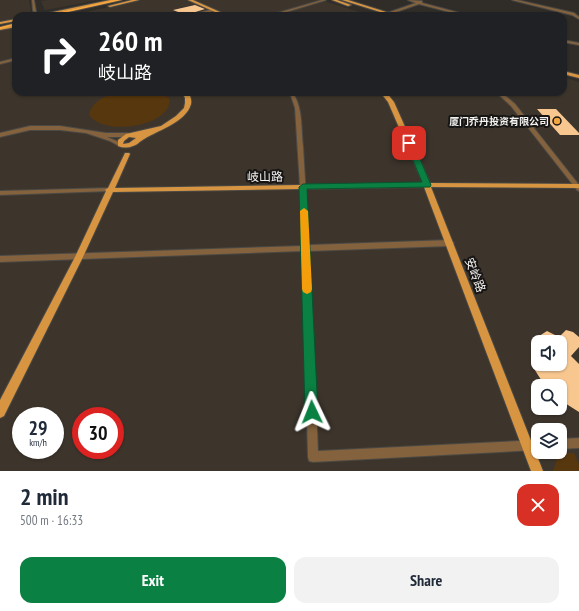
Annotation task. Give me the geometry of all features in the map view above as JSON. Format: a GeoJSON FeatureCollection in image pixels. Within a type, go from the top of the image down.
{"type":"FeatureCollection","features":[{"type":"Feature","properties":{"kind":"highway"},"geometry":{"type":"LineString","coordinates":[[62,12],[120,0]]}},
{"type":"Feature","properties":{"kind":"highway"},"geometry":{"type":"LineString","coordinates":[[65,12],[130,0]]}},
{"type":"Feature","properties":{"kind":"highway"},"geometry":{"type":"LineString","coordinates":[[0,24],[12,22]]}},
{"type":"Feature","properties":{"kind":"highway"},"geometry":{"type":"LineString","coordinates":[[0,29],[12,26]]}},
{"type":"Feature","properties":{"kind":"main road"},"geometry":{"type":"LineString","coordinates":[[63,12],[115,0]]}},
{"type":"Feature","properties":{"kind":"main road"},"geometry":{"type":"LineString","coordinates":[[81,12],[137,0]]}},
{"type":"Feature","properties":{"kind":"main road"},"geometry":{"type":"LineString","coordinates":[[190,0],[218,12]]}},
{"type":"Feature","properties":{"kind":"main road"},"geometry":{"type":"LineString","coordinates":[[334,0],[375,12]]}},
{"type":"Feature","properties":{"kind":"main road"},"geometry":{"type":"LineString","coordinates":[[344,0],[377,12]]}},
{"type":"Feature","properties":{"kind":"main road"},"geometry":{"type":"LineString","coordinates":[[567,71],[579,75]]}},
{"type":"Feature","properties":{"kind":"main road"},"geometry":{"type":"LineString","coordinates":[[0,412],[79,257],[127,154],[133,144],[163,127],[184,112],[187,107],[188,96]]}},
{"type":"Feature","properties":{"kind":"main road","name":"安岭路"},"geometry":{"type":"LineString","coordinates":[[386,96],[391,102],[427,185],[531,440]]}},
{"type":"Feature","properties":{"kind":"main road"},"geometry":{"type":"LineString","coordinates":[[127,154],[121,145],[123,138],[163,127]]}},
{"type":"Feature","properties":{"kind":"main road"},"geometry":{"type":"LineString","coordinates":[[130,135],[138,136],[140,139]]}},
{"type":"Feature","properties":{"kind":"main road"},"geometry":{"type":"LineString","coordinates":[[121,145],[133,144]]}},
{"type":"Feature","properties":{"kind":"main road","name":"岐山路"},"geometry":{"type":"LineString","coordinates":[[109,190],[427,185],[578,187]]}},
{"type":"Feature","properties":{"kind":"main road","name":"安岭路"},"geometry":{"type":"LineString","coordinates":[[535,459],[537,471]]}},
{"type":"Feature","properties":{"kind":"street"},"geometry":{"type":"LineString","coordinates":[[33,0],[35,10]]}},
{"type":"Feature","properties":{"kind":"street"},"geometry":{"type":"LineString","coordinates":[[283,12],[325,0]]}},
{"type":"Feature","properties":{"kind":"street"},"geometry":{"type":"LineString","coordinates":[[409,0],[453,12]]}},
{"type":"Feature","properties":{"kind":"street"},"geometry":{"type":"LineString","coordinates":[[394,12],[426,0]]}},
{"type":"Feature","properties":{"kind":"street"},"geometry":{"type":"LineString","coordinates":[[512,0],[523,1],[565,12]]}},
{"type":"Feature","properties":{"kind":"street"},"geometry":{"type":"LineString","coordinates":[[205,12],[213,10]]}},
{"type":"Feature","properties":{"kind":"street"},"geometry":{"type":"LineString","coordinates":[[567,12],[579,14]]}},
{"type":"Feature","properties":{"kind":"street"},"geometry":{"type":"LineString","coordinates":[[573,14],[579,18]]}},
{"type":"Feature","properties":{"kind":"street"},"geometry":{"type":"LineString","coordinates":[[567,42],[579,44]]}},
{"type":"Feature","properties":{"kind":"street"},"geometry":{"type":"LineString","coordinates":[[0,63],[12,60]]}},
{"type":"Feature","properties":{"kind":"street"},"geometry":{"type":"LineString","coordinates":[[293,96],[297,108],[303,187],[313,457],[531,445]]}},
{"type":"Feature","properties":{"kind":"street"},"geometry":{"type":"LineString","coordinates":[[503,96],[513,105],[578,187]]}},
{"type":"Feature","properties":{"kind":"street"},"geometry":{"type":"LineString","coordinates":[[0,135],[30,128],[60,128],[106,135],[130,135]]}},
{"type":"Feature","properties":{"kind":"street"},"geometry":{"type":"LineString","coordinates":[[87,132],[112,140],[121,145]]}},
{"type":"Feature","properties":{"kind":"street","name":"岐山路"},"geometry":{"type":"LineString","coordinates":[[0,192],[109,190]]}},
{"type":"Feature","properties":{"kind":"street"},"geometry":{"type":"LineString","coordinates":[[0,259],[450,243]]}},
{"type":"Feature","properties":{"kind":"street"},"geometry":{"type":"LineString","coordinates":[[567,444],[579,443]]}},
{"type":"Feature","properties":{"kind":"shaded area"},"geometry":{"type":"Polygon","coordinates":[[[0,0],[29,0],[31,12],[12,12],[12,20],[0,22],[0,0]]]}},
{"type":"Feature","properties":{"kind":"shaded area"},"geometry":{"type":"Polygon","coordinates":[[[98,0],[45,10],[41,1],[98,0]]]}},
{"type":"Feature","properties":{"kind":"shaded area"},"geometry":{"type":"Polygon","coordinates":[[[141,0],[321,0],[359,12],[86,12],[141,0]]]}},
{"type":"Feature","properties":{"kind":"shaded area"},"geometry":{"type":"Polygon","coordinates":[[[12,28],[12,96],[567,96],[567,78],[579,82],[579,471],[0,471],[0,31],[12,28]]]}},
{"type":"Feature","properties":{"kind":"shaded area"},"geometry":{"type":"Polygon","coordinates":[[[166,96],[169,98],[168,107],[161,115],[151,121],[123,127],[109,126],[97,122],[89,115],[93,106],[104,97],[166,96]]]}},
{"type":"Feature","properties":{"kind":"shaded area"},"geometry":{"type":"Polygon","coordinates":[[[567,453],[574,453],[579,464],[579,471],[553,471],[557,459],[567,459],[567,453]]]}},
{"type":"Feature","properties":{"kind":"building"},"geometry":{"type":"Polygon","coordinates":[[[195,5],[205,9],[196,12],[178,12],[173,10],[195,5]]]}},
{"type":"Feature","properties":{"kind":"building","name":"厦门乔丹投资有限公司"},"geometry":{"type":"Polygon","coordinates":[[[537,109],[556,109],[579,133],[579,135],[560,135],[537,109]]]}},
{"type":"Feature","properties":{"kind":"building"},"geometry":{"type":"Polygon","coordinates":[[[566,330],[573,332],[579,337],[579,347],[571,356],[579,364],[579,412],[567,404],[567,379],[541,379],[535,371],[567,371],[567,335],[561,335],[566,330]]]}},
{"type":"Feature","properties":{"kind":"building"},"geometry":{"type":"Polygon","coordinates":[[[547,331],[555,335],[541,335],[547,331]]]}},
{"type":"Feature","properties":{"kind":"slow traffic"},"geometry":{"type":"LineString","coordinates":[[304,211],[307,289]]}},
{"type":"Feature","properties":{"kind":"place","name":"厦门乔丹投资有限公司"},"geometry":{"type":"Point","coordinates":[557,121]}},
{"type":"Feature","properties":{"kind":"route"},"geometry":{"type":"LineString","coordinates":[[312,412],[303,187],[427,185],[409,143]]}}]}
